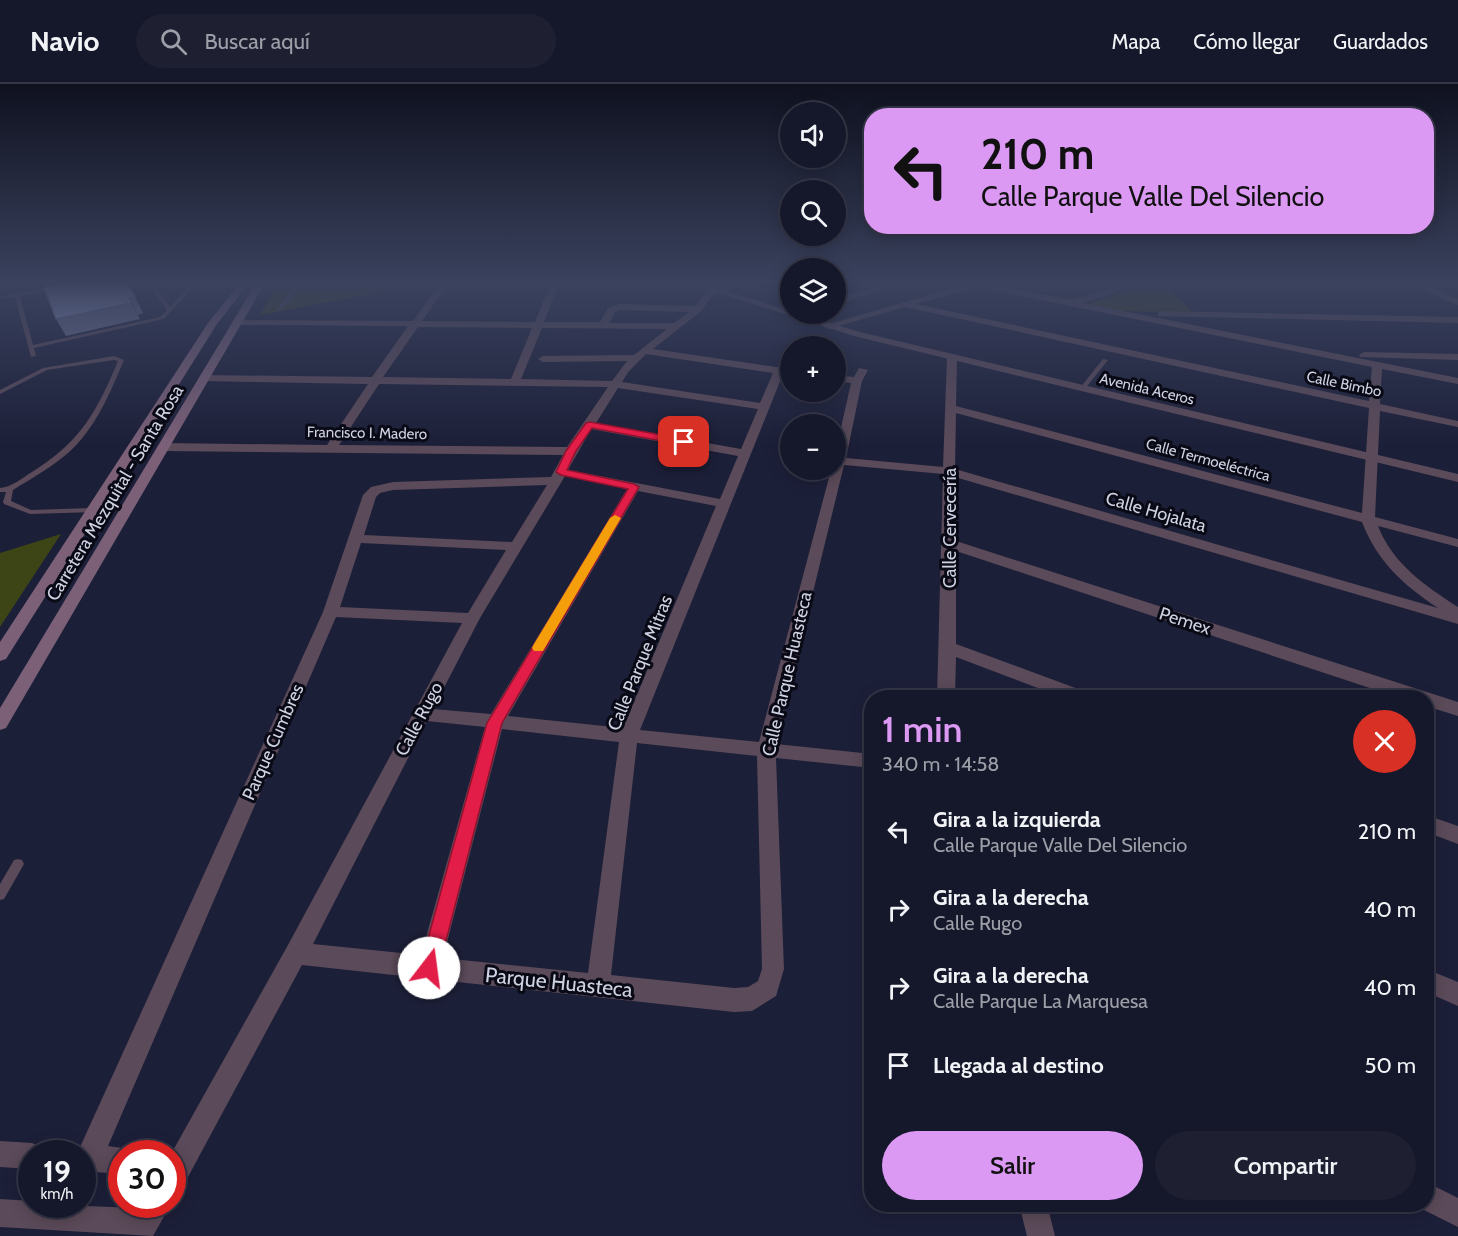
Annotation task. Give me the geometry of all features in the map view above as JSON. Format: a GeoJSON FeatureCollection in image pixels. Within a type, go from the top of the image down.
{"type":"FeatureCollection","features":[{"type":"Feature","properties":{"kind":"main road","name":"Carretera Mezquital - Santa Rosa"},"geometry":{"type":"LineString","coordinates":[[0,655],[204,337]]}},
{"type":"Feature","properties":{"kind":"main road","name":"Carretera Mezquital - Santa Rosa"},"geometry":{"type":"LineString","coordinates":[[0,723],[227,337]]}},
{"type":"Feature","properties":{"kind":"street"},"geometry":{"type":"LineString","coordinates":[[330,449],[374,380],[406,337]]}},
{"type":"Feature","properties":{"kind":"street"},"geometry":{"type":"LineString","coordinates":[[515,382],[534,337]]}},
{"type":"Feature","properties":{"kind":"street","name":"Calle Rugo"},"geometry":{"type":"LineString","coordinates":[[186,1151],[296,953],[472,618],[571,451],[590,425],[614,384],[640,354],[662,337]]}},
{"type":"Feature","properties":{"kind":"street","name":"Avenida Aceros"},"geometry":{"type":"LineString","coordinates":[[870,337],[1458,478]]}},
{"type":"Feature","properties":{"kind":"street","name":"Calle Bimbo"},"geometry":{"type":"LineString","coordinates":[[1054,337],[1458,424]]}},
{"type":"Feature","properties":{"kind":"street"},"geometry":{"type":"LineString","coordinates":[[1237,337],[1458,381]]}},
{"type":"Feature","properties":{"kind":"street"},"geometry":{"type":"LineString","coordinates":[[543,359],[640,354],[780,370]]}},
{"type":"Feature","properties":{"kind":"street"},"geometry":{"type":"LineString","coordinates":[[1324,354],[1458,357]]}},
{"type":"Feature","properties":{"kind":"street","name":"Calle Cervecería"},"geometry":{"type":"LineString","coordinates":[[946,690],[950,544],[949,408],[952,358]]}},
{"type":"Feature","properties":{"kind":"street"},"geometry":{"type":"LineString","coordinates":[[1377,365],[1368,519],[1374,538],[1384,557],[1408,580],[1458,614]]}},
{"type":"Feature","properties":{"kind":"street","name":"Calle Parque Huasteca"},"geometry":{"type":"LineString","coordinates":[[846,377],[860,376],[846,432]]}},
{"type":"Feature","properties":{"kind":"street"},"geometry":{"type":"LineString","coordinates":[[203,378],[614,384],[765,407]]}},
{"type":"Feature","properties":{"kind":"street","name":"Calle Parque Mitras"},"geometry":{"type":"LineString","coordinates":[[598,986],[629,734],[765,407],[780,380]]}},
{"type":"Feature","properties":{"kind":"street","name":"Calle Termoeléctrica"},"geometry":{"type":"LineString","coordinates":[[949,408],[1458,543]]}},
{"type":"Feature","properties":{"kind":"street"},"geometry":{"type":"LineString","coordinates":[[590,425],[746,454]]}},
{"type":"Feature","properties":{"kind":"street","name":"Francisco I. Madero"},"geometry":{"type":"LineString","coordinates":[[163,447],[571,451]]}},
{"type":"Feature","properties":{"kind":"street","name":"Calle Hojalata"},"geometry":{"type":"LineString","coordinates":[[846,461],[950,471],[1458,619]]}},
{"type":"Feature","properties":{"kind":"street"},"geometry":{"type":"LineString","coordinates":[[558,476],[725,504]]}},
{"type":"Feature","properties":{"kind":"street","name":"Parque Cumbres"},"geometry":{"type":"LineString","coordinates":[[94,1140],[331,612],[366,503],[376,490],[393,486],[558,476]]}},
{"type":"Feature","properties":{"kind":"street","name":"Calle Parque Huasteca"},"geometry":{"type":"LineString","coordinates":[[752,999],[768,988],[773,969],[766,749],[834,480]]}},
{"type":"Feature","properties":{"kind":"street"},"geometry":{"type":"LineString","coordinates":[[429,968],[495,723],[634,487]]}},
{"type":"Feature","properties":{"kind":"street"},"geometry":{"type":"LineString","coordinates":[[354,539],[516,546]]}},
{"type":"Feature","properties":{"kind":"street","name":"Pemex"},"geometry":{"type":"LineString","coordinates":[[950,544],[1397,690]]}},
{"type":"Feature","properties":{"kind":"street"},"geometry":{"type":"LineString","coordinates":[[331,612],[472,618]]}},
{"type":"Feature","properties":{"kind":"street"},"geometry":{"type":"LineString","coordinates":[[949,648],[1062,690]]}},
{"type":"Feature","properties":{"kind":"street"},"geometry":{"type":"LineString","coordinates":[[1434,702],[1458,709]]}},
{"type":"Feature","properties":{"kind":"street"},"geometry":{"type":"LineString","coordinates":[[422,714],[864,760]]}},
{"type":"Feature","properties":{"kind":"street"},"geometry":{"type":"LineString","coordinates":[[1434,826],[1458,834]]}},
{"type":"Feature","properties":{"kind":"street","name":"Parque Huasteca"},"geometry":{"type":"LineString","coordinates":[[296,953],[734,1000],[752,999]]}},
{"type":"Feature","properties":{"kind":"street"},"geometry":{"type":"LineString","coordinates":[[1434,984],[1458,994]]}},
{"type":"Feature","properties":{"kind":"street"},"geometry":{"type":"LineString","coordinates":[[0,1154],[18,1155]]}},
{"type":"Feature","properties":{"kind":"street"},"geometry":{"type":"LineString","coordinates":[[1434,1200],[1458,1213]]}},
{"type":"Feature","properties":{"kind":"street"},"geometry":{"type":"LineString","coordinates":[[1035,1212],[1041,1236]]}},
{"type":"Feature","properties":{"kind":"street"},"geometry":{"type":"LineString","coordinates":[[0,1213],[146,1221]]}},
{"type":"Feature","properties":{"kind":"lane"},"geometry":{"type":"LineString","coordinates":[[28,337],[33,356]]}},
{"type":"Feature","properties":{"kind":"lane"},"geometry":{"type":"LineString","coordinates":[[31,347],[77,337]]}},
{"type":"Feature","properties":{"kind":"lane"},"geometry":{"type":"LineString","coordinates":[[0,392],[55,366],[114,358],[121,360],[108,392],[79,437],[65,452],[10,489],[0,490]]}},
{"type":"Feature","properties":{"kind":"lane"},"geometry":{"type":"LineString","coordinates":[[1082,389],[1105,360]]}},
{"type":"Feature","properties":{"kind":"lane"},"geometry":{"type":"LineString","coordinates":[[10,489],[7,502],[30,512],[93,510]]}},
{"type":"Feature","properties":{"kind":"lane"},"geometry":{"type":"LineString","coordinates":[[0,895],[18,864]]}},
{"type":"Feature","properties":{"kind":"green space"},"geometry":{"type":"Polygon","coordinates":[[[61,534],[0,627],[0,553],[61,534]]]}},
{"type":"Feature","properties":{"kind":"slow traffic"},"geometry":{"type":"LineString","coordinates":[[538,648],[615,518]]}},
{"type":"Feature","properties":{"kind":"route"},"geometry":{"type":"LineString","coordinates":[[429,968],[495,723],[634,487],[561,472],[571,451],[590,425],[684,442]]}}]}
